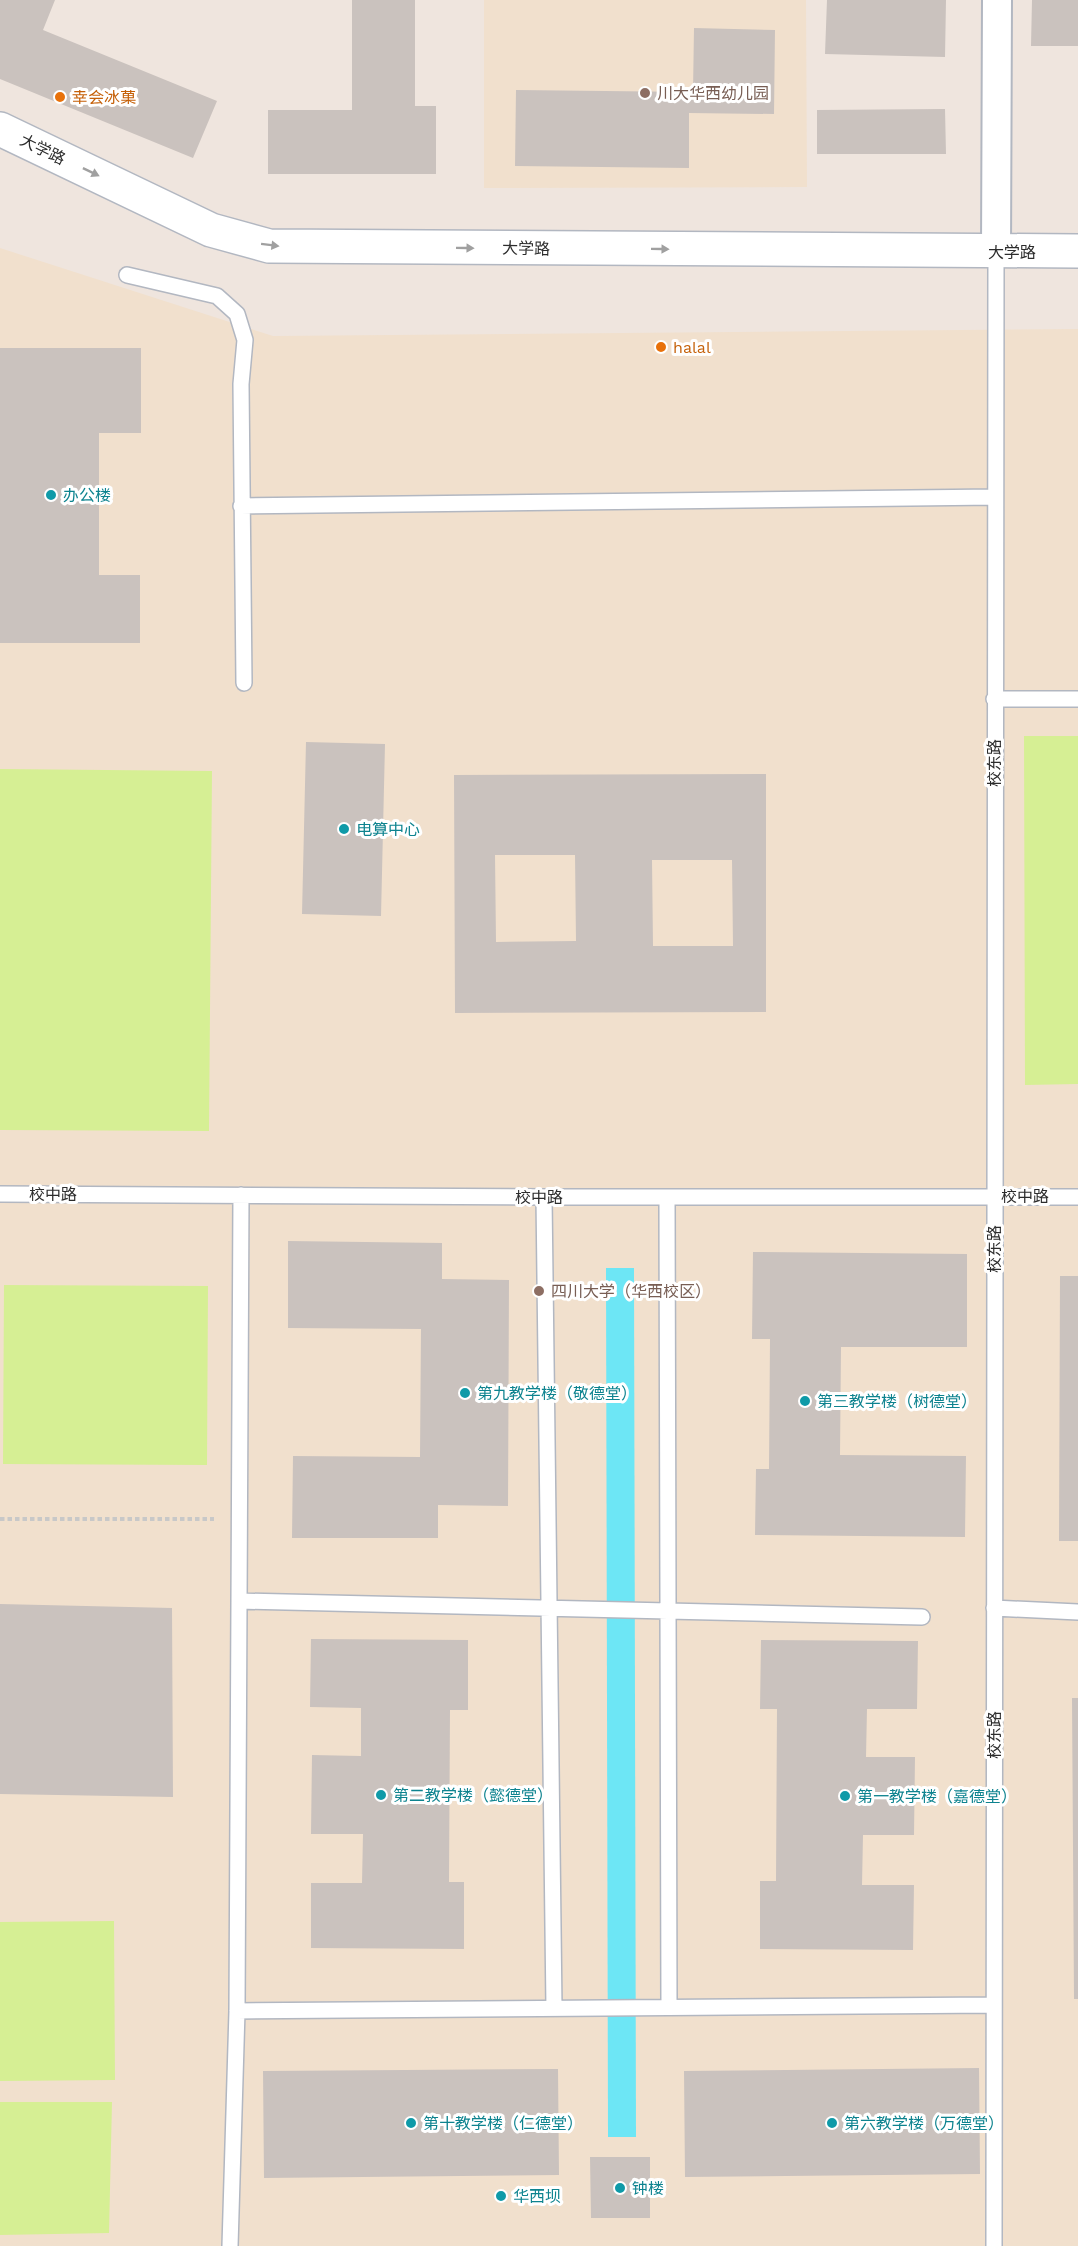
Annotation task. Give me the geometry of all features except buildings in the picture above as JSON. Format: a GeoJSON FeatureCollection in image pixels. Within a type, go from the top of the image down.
{"type":"FeatureCollection","features":[{"type":"Feature","properties":{"kind":"street"},"geometry":{"type":"LineString","coordinates":[[996,252],[997,0]]}},
{"type":"Feature","properties":{"kind":"street","name":"大学路"},"geometry":{"type":"LineString","coordinates":[[0,129],[211,230],[269,246],[1078,251]]}},
{"type":"Feature","properties":{"kind":"lane","name":"校东路"},"geometry":{"type":"LineString","coordinates":[[994,2246],[996,252]]}},
{"type":"Feature","properties":{"kind":"lane"},"geometry":{"type":"LineString","coordinates":[[127,275],[217,296],[237,314],[245,340],[241,384],[244,683]]}},
{"type":"Feature","properties":{"kind":"lane"},"geometry":{"type":"LineString","coordinates":[[241,506],[995,497]]}},
{"type":"Feature","properties":{"kind":"lane"},"geometry":{"type":"LineString","coordinates":[[994,699],[1078,699]]}},
{"type":"Feature","properties":{"kind":"lane","name":"校中路"},"geometry":{"type":"LineString","coordinates":[[0,1194],[1078,1197]]}},
{"type":"Feature","properties":{"kind":"lane"},"geometry":{"type":"LineString","coordinates":[[230,2246],[237,2011],[241,1195]]}},
{"type":"Feature","properties":{"kind":"lane"},"geometry":{"type":"LineString","coordinates":[[544,1197],[554,2008]]}},
{"type":"Feature","properties":{"kind":"lane"},"geometry":{"type":"LineString","coordinates":[[667,1197],[669,2007]]}},
{"type":"Feature","properties":{"kind":"lane"},"geometry":{"type":"LineString","coordinates":[[239,1601],[922,1617]]}},
{"type":"Feature","properties":{"kind":"lane"},"geometry":{"type":"LineString","coordinates":[[994,1608],[1078,1612]]}},
{"type":"Feature","properties":{"kind":"lane"},"geometry":{"type":"LineString","coordinates":[[237,2011],[994,2006]]}},
{"type":"Feature","properties":{"kind":"path"},"geometry":{"type":"LineString","coordinates":[[0,1520],[239,1519]]}},
{"type":"Feature","properties":{"kind":"shaded area","name":"川大华西幼儿园"},"geometry":{"type":"Polygon","coordinates":[[[484,0],[806,0],[807,187],[484,188],[484,0]]]}},
{"type":"Feature","properties":{"kind":"shaded area","name":"四川大学（华西校区）"},"geometry":{"type":"Polygon","coordinates":[[[0,248],[273,336],[1078,329],[1078,2246],[0,2246],[0,248]]]}},
{"type":"Feature","properties":{"kind":"green space"},"geometry":{"type":"Polygon","coordinates":[[[1024,736],[1078,736],[1078,1084],[1025,1085],[1024,736]]]}},
{"type":"Feature","properties":{"kind":"green space"},"geometry":{"type":"Polygon","coordinates":[[[0,769],[212,771],[209,1131],[0,1130],[0,769]]]}},
{"type":"Feature","properties":{"kind":"green space"},"geometry":{"type":"Polygon","coordinates":[[[4,1285],[208,1286],[207,1465],[3,1464],[4,1285]]]}},
{"type":"Feature","properties":{"kind":"green space"},"geometry":{"type":"Polygon","coordinates":[[[114,1921],[115,2080],[0,2081],[0,1922],[114,1921]]]}},
{"type":"Feature","properties":{"kind":"green space"},"geometry":{"type":"Polygon","coordinates":[[[0,2102],[112,2102],[109,2233],[0,2235],[0,2102]]]}},
{"type":"Feature","properties":{"kind":"water"},"geometry":{"type":"Polygon","coordinates":[[[606,1268],[634,1268],[636,2137],[608,2137],[606,1268]]]}},
{"type":"Feature","properties":{"kind":"place","name":"川大华西幼儿园"},"geometry":{"type":"Point","coordinates":[645,93]}},
{"type":"Feature","properties":{"kind":"place","name":"幸会冰菓"},"geometry":{"type":"Point","coordinates":[60,97]}},
{"type":"Feature","properties":{"kind":"place","name":"halal"},"geometry":{"type":"Point","coordinates":[661,347]}},
{"type":"Feature","properties":{"kind":"place","name":"办公楼"},"geometry":{"type":"Point","coordinates":[51,495]}},
{"type":"Feature","properties":{"kind":"place","name":"电算中心"},"geometry":{"type":"Point","coordinates":[344,829]}},
{"type":"Feature","properties":{"kind":"place","name":"四川大学（华西校区）"},"geometry":{"type":"Point","coordinates":[539,1291]}},
{"type":"Feature","properties":{"kind":"place","name":"第九教学楼（敬德堂）"},"geometry":{"type":"Point","coordinates":[465,1393]}},
{"type":"Feature","properties":{"kind":"place","name":"第三教学楼（树德堂）"},"geometry":{"type":"Point","coordinates":[805,1401]}},
{"type":"Feature","properties":{"kind":"place","name":"第二教学楼（懿德堂）"},"geometry":{"type":"Point","coordinates":[381,1795]}},
{"type":"Feature","properties":{"kind":"place","name":"第一教学楼（嘉德堂）"},"geometry":{"type":"Point","coordinates":[845,1796]}},
{"type":"Feature","properties":{"kind":"place","name":"第十教学楼（仁德堂）"},"geometry":{"type":"Point","coordinates":[411,2123]}},
{"type":"Feature","properties":{"kind":"place","name":"第六教学楼（万德堂）"},"geometry":{"type":"Point","coordinates":[832,2123]}},
{"type":"Feature","properties":{"kind":"place","name":"钟楼"},"geometry":{"type":"Point","coordinates":[620,2188]}},
{"type":"Feature","properties":{"kind":"place","name":"华西坝"},"geometry":{"type":"Point","coordinates":[501,2196]}}]}
